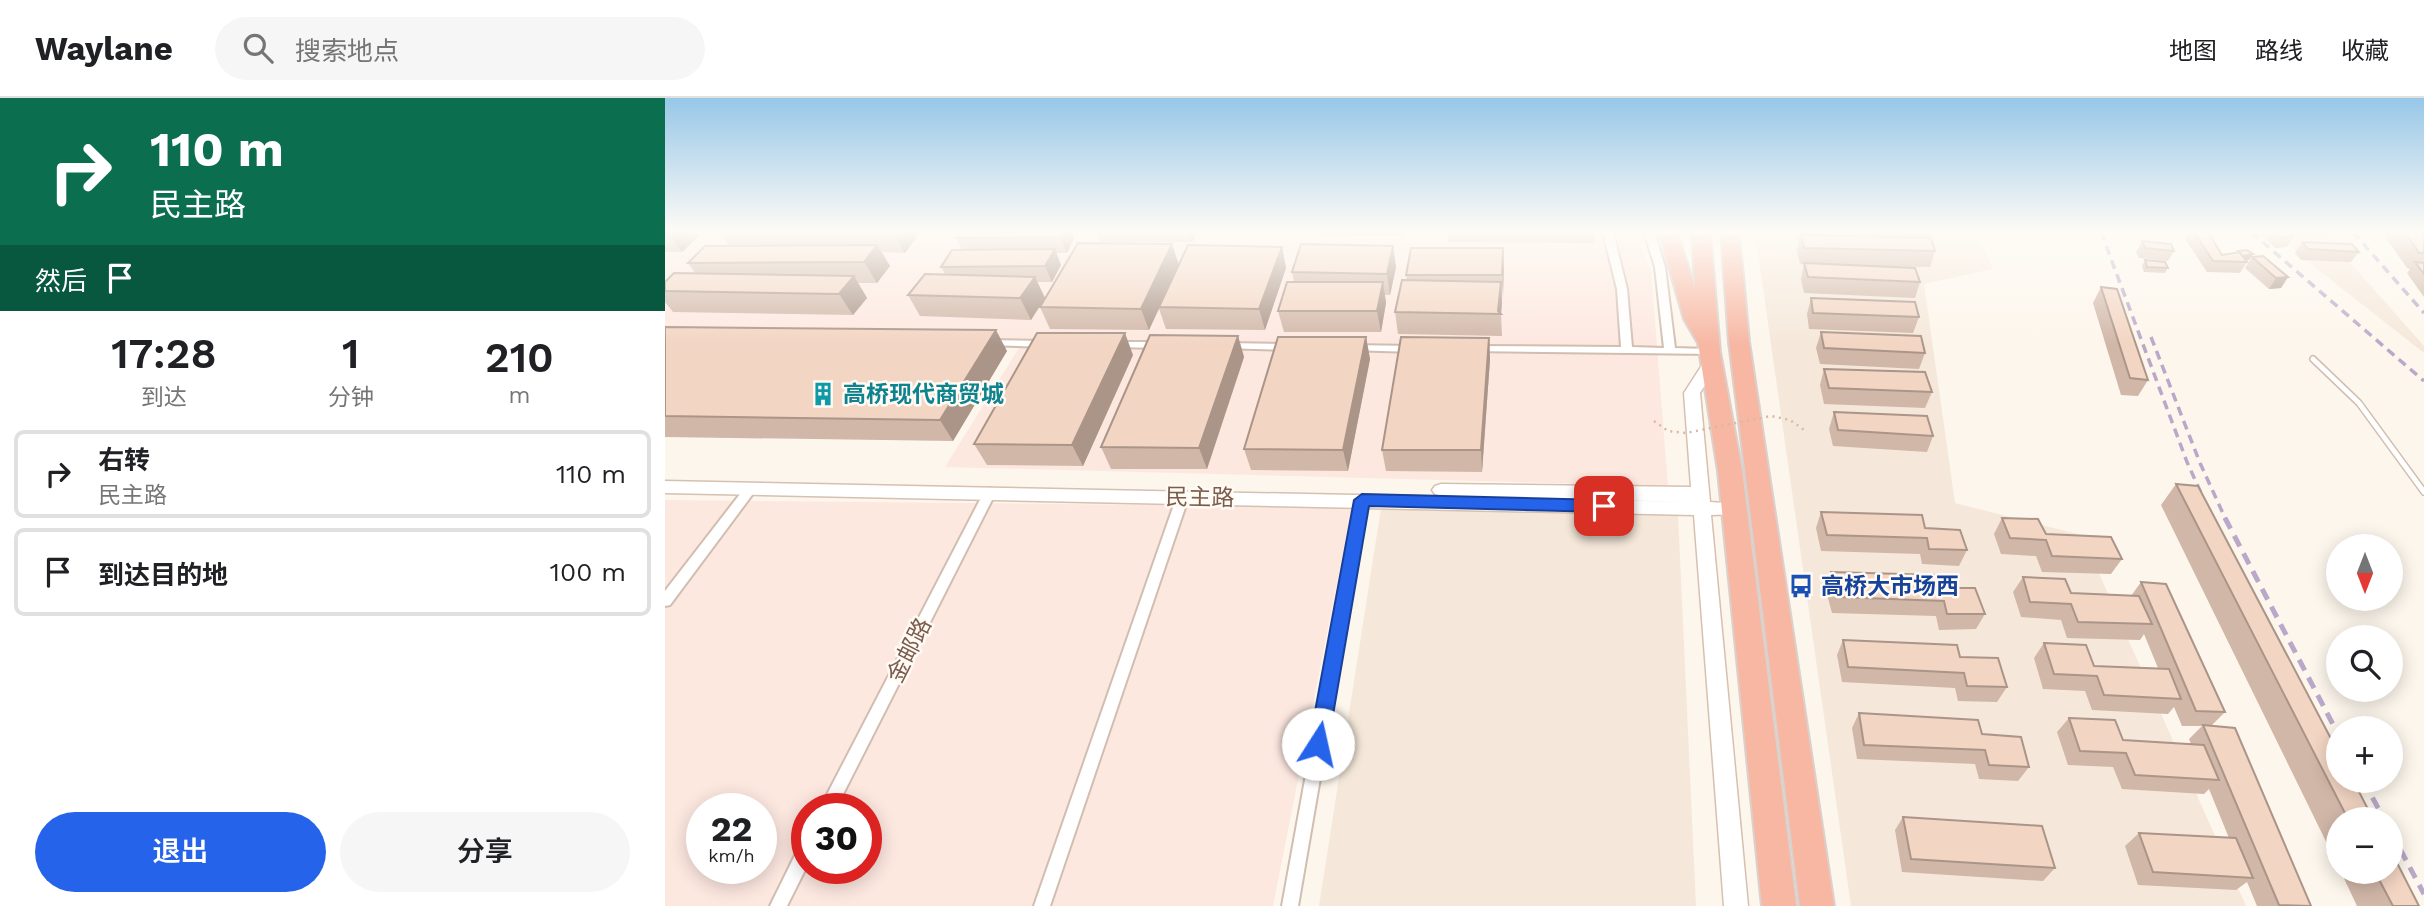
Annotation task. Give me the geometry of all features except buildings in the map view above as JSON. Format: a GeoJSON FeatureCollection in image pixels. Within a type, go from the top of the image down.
{"type":"FeatureCollection","features":[{"type":"Feature","properties":{"kind":"highway"},"geometry":{"type":"LineString","coordinates":[[1682,270],[1701,320],[1710,357],[1734,509],[1779,906]]}},
{"type":"Feature","properties":{"kind":"highway"},"geometry":{"type":"LineString","coordinates":[[1701,320],[1702,270]]}},
{"type":"Feature","properties":{"kind":"highway"},"geometry":{"type":"LineString","coordinates":[[1733,270],[1739,342],[1817,906]]}},
{"type":"Feature","properties":{"kind":"street"},"geometry":{"type":"LineString","coordinates":[[1617,270],[1622,289],[1627,351]]}},
{"type":"Feature","properties":{"kind":"street"},"geometry":{"type":"LineString","coordinates":[[1660,270],[1670,351]]}},
{"type":"Feature","properties":{"kind":"street"},"geometry":{"type":"LineString","coordinates":[[972,343],[1055,344]]}},
{"type":"Feature","properties":{"kind":"street"},"geometry":{"type":"LineString","coordinates":[[1097,344],[1181,345]]}},
{"type":"Feature","properties":{"kind":"street"},"geometry":{"type":"LineString","coordinates":[[1209,346],[1306,347]]}},
{"type":"Feature","properties":{"kind":"street"},"geometry":{"type":"LineString","coordinates":[[1334,348],[1431,349]]}},
{"type":"Feature","properties":{"kind":"street"},"geometry":{"type":"LineString","coordinates":[[1459,349],[1670,351],[1710,357],[1692,393],[1736,906]]}},
{"type":"Feature","properties":{"kind":"street","name":"民主路"},"geometry":{"type":"LineString","coordinates":[[665,477],[1701,501],[1734,509]]}},
{"type":"Feature","properties":{"kind":"street","name":"民主路"},"geometry":{"type":"LineString","coordinates":[[665,487],[1362,500],[1701,501]]}},
{"type":"Feature","properties":{"kind":"street"},"geometry":{"type":"LineString","coordinates":[[665,601],[751,488]]}},
{"type":"Feature","properties":{"kind":"street","name":"金邮路"},"geometry":{"type":"LineString","coordinates":[[836,793],[990,492]]}},
{"type":"Feature","properties":{"kind":"street"},"geometry":{"type":"LineString","coordinates":[[1042,906],[1183,496]]}},
{"type":"Feature","properties":{"kind":"street"},"geometry":{"type":"LineString","coordinates":[[1290,906],[1362,500]]}},
{"type":"Feature","properties":{"kind":"street"},"geometry":{"type":"LineString","coordinates":[[778,906],[791,880]]}},
{"type":"Feature","properties":{"kind":"lane"},"geometry":{"type":"LineString","coordinates":[[2313,359],[2359,403],[2424,492]]}},
{"type":"Feature","properties":{"kind":"path"},"geometry":{"type":"LineString","coordinates":[[1654,421],[1660,427],[1684,433],[1775,416],[1794,420],[1807,432]]}},
{"type":"Feature","properties":{"kind":"shaded area"},"geometry":{"type":"Polygon","coordinates":[[[665,270],[1651,270],[1668,486],[945,467],[1019,348],[665,344],[665,270]]]}},
{"type":"Feature","properties":{"kind":"shaded area"},"geometry":{"type":"Polygon","coordinates":[[[1760,270],[1990,270],[1924,284],[1955,503],[2082,535],[2246,906],[1851,906],[1760,270]]]}},
{"type":"Feature","properties":{"kind":"shaded area"},"geometry":{"type":"Polygon","coordinates":[[[2318,270],[2356,270],[2424,346],[2424,353],[2318,270]]]}},
{"type":"Feature","properties":{"kind":"shaded area"},"geometry":{"type":"Polygon","coordinates":[[[665,500],[1352,507],[1273,906],[665,906],[665,500]]]}},
{"type":"Feature","properties":{"kind":"shaded area"},"geometry":{"type":"Polygon","coordinates":[[[1381,508],[1678,514],[1696,906],[1319,906],[1381,508]]]}},
{"type":"Feature","properties":{"kind":"railway"},"geometry":{"type":"LineString","coordinates":[[2115,270],[2187,462],[2205,502]]}},
{"type":"Feature","properties":{"kind":"railway"},"geometry":{"type":"LineString","coordinates":[[2295,270],[2424,381]]}},
{"type":"Feature","properties":{"kind":"railway"},"geometry":{"type":"LineString","coordinates":[[2386,270],[2424,313]]}},
{"type":"Feature","properties":{"kind":"railway"},"geometry":{"type":"LineString","coordinates":[[2151,337],[2200,463],[2226,519]]}},
{"type":"Feature","properties":{"kind":"railway"},"geometry":{"type":"LineString","coordinates":[[2226,519],[2329,716]]}},
{"type":"Feature","properties":{"kind":"railway"},"geometry":{"type":"LineString","coordinates":[[2370,793],[2378,807]]}},
{"type":"Feature","properties":{"kind":"railway"},"geometry":{"type":"LineString","coordinates":[[2403,855],[2424,894]]}},
{"type":"Feature","properties":{"kind":"place","name":"高桥现代商贸城"},"geometry":{"type":"Point","coordinates":[823,394]}},
{"type":"Feature","properties":{"kind":"place","name":"高桥大市场西"},"geometry":{"type":"Point","coordinates":[1801,586]}},
{"type":"Feature","properties":{"kind":"route"},"geometry":{"type":"LineString","coordinates":[[1318,744],[1362,500],[1604,506]]}}]}
